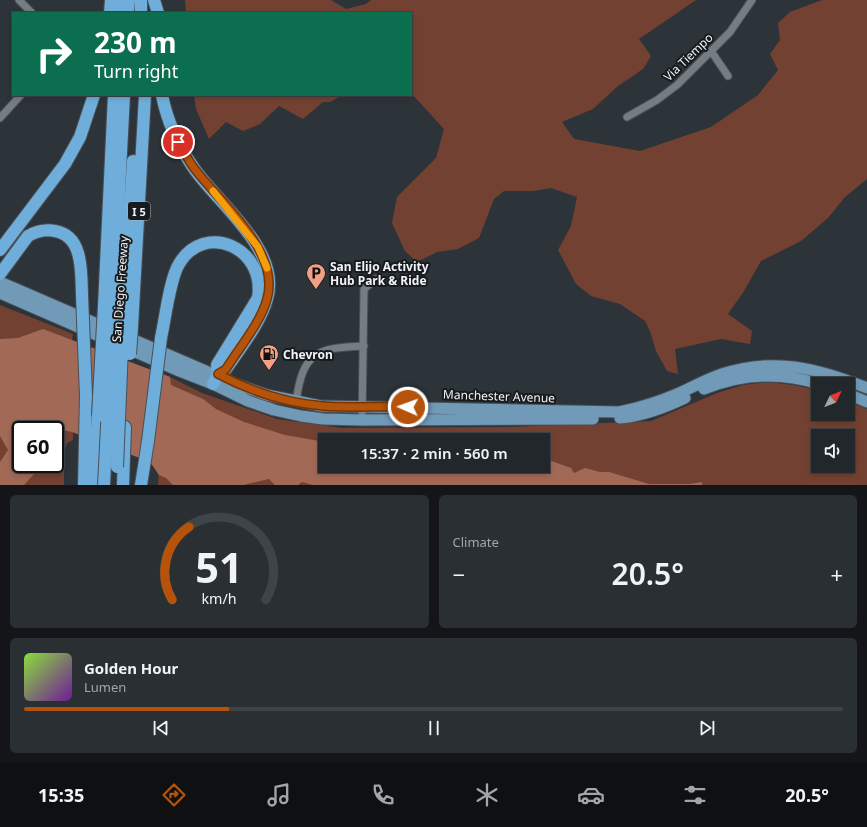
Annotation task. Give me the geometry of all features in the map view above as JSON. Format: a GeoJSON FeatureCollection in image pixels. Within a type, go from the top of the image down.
{"type":"FeatureCollection","features":[{"type":"Feature","properties":{"kind":"highway"},"geometry":{"type":"LineString","coordinates":[[110,12],[111,0]]}},
{"type":"Feature","properties":{"kind":"highway"},"geometry":{"type":"LineString","coordinates":[[118,12],[119,0]]}},
{"type":"Feature","properties":{"kind":"highway"},"geometry":{"type":"LineString","coordinates":[[128,12],[129,0]]}},
{"type":"Feature","properties":{"kind":"highway"},"geometry":{"type":"LineString","coordinates":[[141,0],[141,12]]}},
{"type":"Feature","properties":{"kind":"highway"},"geometry":{"type":"LineString","coordinates":[[149,12],[150,0]]}},
{"type":"Feature","properties":{"kind":"highway"},"geometry":{"type":"LineString","coordinates":[[154,0],[158,12]]}},
{"type":"Feature","properties":{"kind":"highway"},"geometry":{"type":"LineString","coordinates":[[0,250],[51,185],[65,164],[80,137],[94,96]]}},
{"type":"Feature","properties":{"kind":"highway","name":"San Diego Freeway"},"geometry":{"type":"LineString","coordinates":[[94,485],[108,307],[114,96]]}},
{"type":"Feature","properties":{"kind":"highway"},"geometry":{"type":"LineString","coordinates":[[104,485],[108,307],[124,96]]}},
{"type":"Feature","properties":{"kind":"highway"},"geometry":{"type":"LineString","coordinates":[[128,325],[136,96]]}},
{"type":"Feature","properties":{"kind":"highway","name":"San Diego Freeway"},"geometry":{"type":"LineString","coordinates":[[123,485],[120,469],[128,325],[145,96]]}},
{"type":"Feature","properties":{"kind":"highway"},"geometry":{"type":"LineString","coordinates":[[162,96],[168,118],[178,142],[194,168],[258,247],[269,277],[268,298],[262,312],[226,369],[215,379]]}},
{"type":"Feature","properties":{"kind":"highway"},"geometry":{"type":"LineString","coordinates":[[0,274],[28,236],[34,233],[46,230],[58,231],[70,239],[77,251],[80,261],[86,396],[84,485]]}},
{"type":"Feature","properties":{"kind":"highway"},"geometry":{"type":"LineString","coordinates":[[142,481],[161,338],[174,276],[178,264],[186,255],[206,244],[230,245],[240,250],[249,258],[257,272],[260,286],[254,305],[217,365],[215,379]]}},
{"type":"Feature","properties":{"kind":"highway"},"geometry":{"type":"LineString","coordinates":[[116,485],[120,469]]}},
{"type":"Feature","properties":{"kind":"main road","name":"Manchester Avenue"},"geometry":{"type":"LineString","coordinates":[[0,282],[145,346],[215,379],[248,401],[274,410],[323,419],[611,419],[636,416],[664,408],[706,388],[729,381],[756,376],[804,379],[811,381]]}},
{"type":"Feature","properties":{"kind":"main road","name":"Manchester Avenue"},"geometry":{"type":"LineString","coordinates":[[0,293],[177,370],[215,379],[267,395],[321,406],[619,412],[642,407],[721,374],[749,367],[773,365],[800,367],[828,373],[867,388]]}},
{"type":"Feature","properties":{"kind":"main road"},"geometry":{"type":"LineString","coordinates":[[855,397],[867,402]]}},
{"type":"Feature","properties":{"kind":"street"},"geometry":{"type":"LineString","coordinates":[[19,0],[31,12]]}},
{"type":"Feature","properties":{"kind":"street","name":"Via Tiempo"},"geometry":{"type":"LineString","coordinates":[[627,117],[657,100],[677,85],[730,32],[752,0]]}},
{"type":"Feature","properties":{"kind":"street"},"geometry":{"type":"LineString","coordinates":[[711,51],[728,76]]}},
{"type":"Feature","properties":{"kind":"street"},"geometry":{"type":"LineString","coordinates":[[0,118],[20,96]]}},
{"type":"Feature","properties":{"kind":"street"},"geometry":{"type":"LineString","coordinates":[[362,420],[364,289],[376,279]]}},
{"type":"Feature","properties":{"kind":"street"},"geometry":{"type":"LineString","coordinates":[[296,402],[303,370],[315,356],[332,348],[364,346]]}},
{"type":"Feature","properties":{"kind":"shaded area"},"geometry":{"type":"Polygon","coordinates":[[[185,0],[331,0],[346,9],[366,4],[371,0],[696,0],[639,39],[651,56],[643,69],[618,86],[593,109],[562,122],[574,139],[640,151],[711,127],[758,95],[778,70],[770,54],[780,40],[778,23],[790,12],[822,0],[867,0],[867,179],[845,197],[828,218],[801,241],[761,261],[744,291],[728,314],[752,331],[750,344],[721,339],[675,349],[678,374],[667,371],[656,351],[650,331],[645,321],[620,304],[591,296],[576,284],[558,250],[571,226],[577,197],[551,188],[533,191],[504,191],[494,199],[479,238],[458,249],[437,252],[417,262],[405,251],[392,223],[397,197],[436,158],[444,129],[412,94],[412,12],[186,12],[185,0]]]}},
{"type":"Feature","properties":{"kind":"shaded area"},"geometry":{"type":"Polygon","coordinates":[[[194,96],[341,96],[330,102],[323,102],[303,119],[279,106],[260,124],[243,131],[226,122],[209,139],[196,109],[194,96]]]}},
{"type":"Feature","properties":{"kind":"shaded area"},"geometry":{"type":"Polygon","coordinates":[[[0,305],[73,334],[58,421],[12,421],[12,473],[64,473],[64,485],[0,485],[0,305]]]}},
{"type":"Feature","properties":{"kind":"shaded area"},"geometry":{"type":"Polygon","coordinates":[[[43,329],[170,377],[171,385],[203,399],[216,409],[244,422],[285,435],[318,441],[318,473],[550,473],[550,460],[571,468],[574,473],[585,468],[600,472],[609,472],[649,484],[690,484],[702,482],[702,485],[313,485],[302,482],[298,485],[275,485],[269,479],[243,485],[173,485],[166,478],[159,475],[150,462],[72,432],[64,430],[64,421],[12,421],[12,473],[35,473],[24,485],[0,485],[0,462],[8,450],[0,436],[0,339],[18,338],[43,329]]]}},
{"type":"Feature","properties":{"kind":"shaded area"},"geometry":{"type":"Polygon","coordinates":[[[164,374],[202,393],[277,419],[342,428],[512,427],[651,421],[717,393],[743,385],[768,382],[793,385],[811,389],[811,421],[855,421],[855,404],[867,409],[867,485],[158,485],[164,374]]]}},
{"type":"Feature","properties":{"kind":"shaded area"},"geometry":{"type":"Polygon","coordinates":[[[64,430],[73,432],[73,440],[67,443],[64,452],[64,430]]]}},
{"type":"Feature","properties":{"kind":"slow traffic"},"geometry":{"type":"LineString","coordinates":[[213,191],[258,247],[267,268]]}},
{"type":"Feature","properties":{"kind":"place","name":"San Elijo Activity Hub Park & Ride"},"geometry":{"type":"Point","coordinates":[316,290]}},
{"type":"Feature","properties":{"kind":"place","name":"Chevron"},"geometry":{"type":"Point","coordinates":[269,371]}},
{"type":"Feature","properties":{"kind":"route"},"geometry":{"type":"LineString","coordinates":[[178,142],[194,168],[245,229],[258,247],[265,261],[269,277],[268,298],[262,312],[226,369],[218,374],[238,385],[267,395],[296,402],[321,406],[408,407]]}}]}
